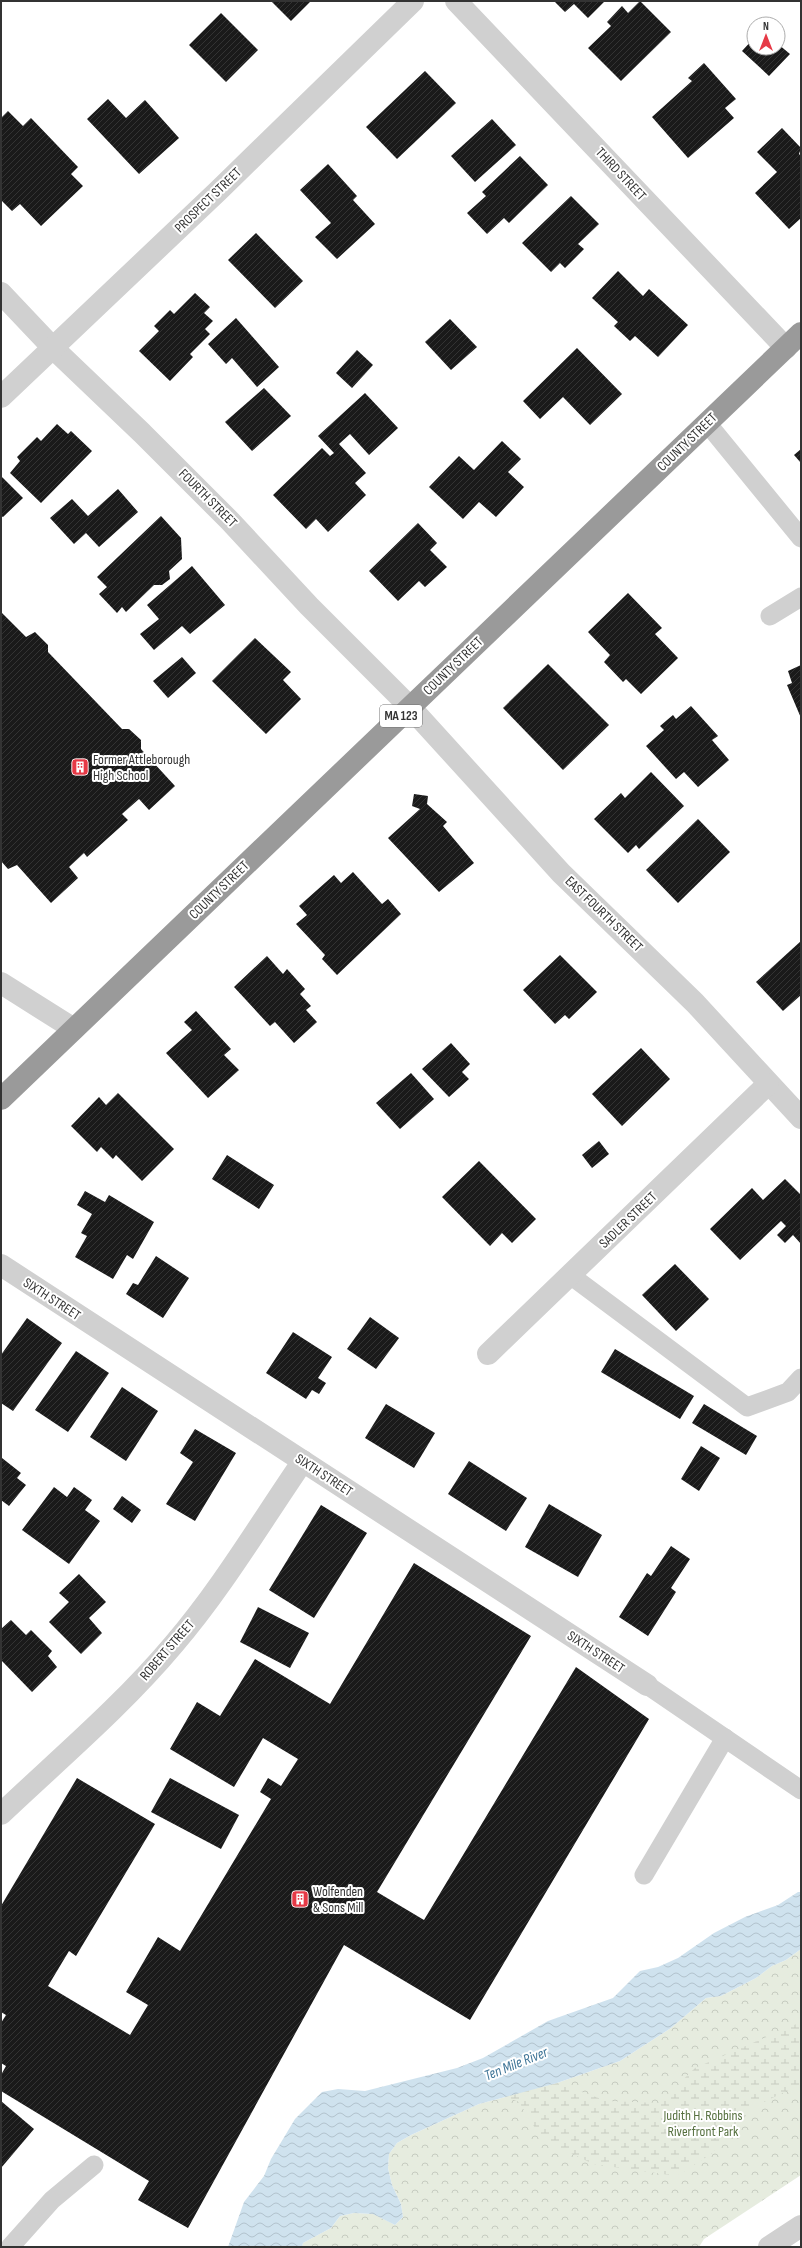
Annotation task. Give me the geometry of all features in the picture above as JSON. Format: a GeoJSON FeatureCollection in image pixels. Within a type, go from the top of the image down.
{"type":"FeatureCollection","features":[{"type":"Feature","properties":{"kind":"highway","name":"COUNTY STREET"},"geometry":{"type":"LineString","coordinates":[[1,1099],[793,340]]}},
{"type":"Feature","properties":{"kind":"street","name":"PROSPECT STREET"},"geometry":{"type":"LineString","coordinates":[[1,397],[218,191],[413,1]]}},
{"type":"Feature","properties":{"kind":"street","name":"THIRD STREET"},"geometry":{"type":"LineString","coordinates":[[456,1],[793,340]]}},
{"type":"Feature","properties":{"kind":"street","name":"FOURTH STREET"},"geometry":{"type":"LineString","coordinates":[[1,293],[53,348],[225,515],[309,606],[410,707]]}},
{"type":"Feature","properties":{"kind":"street","name":"EAST FOURTH STREET"},"geometry":{"type":"LineString","coordinates":[[410,707],[561,874],[695,1003],[768,1084],[801,1118]]}},
{"type":"Feature","properties":{"kind":"street"},"geometry":{"type":"LineString","coordinates":[[1,983],[74,1029]]}},
{"type":"Feature","properties":{"kind":"street","name":"SADLER STREET"},"geometry":{"type":"LineString","coordinates":[[488,1354],[768,1084]]}},
{"type":"Feature","properties":{"kind":"street","name":"SIXTH STREET"},"geometry":{"type":"LineString","coordinates":[[1,1265],[647,1685]]}},
{"type":"Feature","properties":{"kind":"street","name":"ROBERT STREET"},"geometry":{"type":"LineString","coordinates":[[1,1814],[132,1690],[174,1644],[210,1597],[303,1461]]}},
{"type":"Feature","properties":{"kind":"street"},"geometry":{"type":"LineString","coordinates":[[769,2247],[801,2226]]}},
{"type":"Feature","properties":{"kind":"lane"},"geometry":{"type":"LineString","coordinates":[[707,423],[801,538]]}},
{"type":"Feature","properties":{"kind":"lane"},"geometry":{"type":"LineString","coordinates":[[770,616],[801,597]]}},
{"type":"Feature","properties":{"kind":"lane"},"geometry":{"type":"LineString","coordinates":[[570,1276],[747,1407],[788,1392],[801,1378]]}},
{"type":"Feature","properties":{"kind":"lane"},"geometry":{"type":"LineString","coordinates":[[647,1685],[801,1790]]}},
{"type":"Feature","properties":{"kind":"lane"},"geometry":{"type":"LineString","coordinates":[[644,1875],[725,1738]]}},
{"type":"Feature","properties":{"kind":"lane"},"geometry":{"type":"LineString","coordinates":[[10,2247],[52,2200],[94,2166]]}},
{"type":"Feature","properties":{"kind":"green space","name":"Judith H. Robbins Riverfront Park"},"geometry":{"type":"Polygon","coordinates":[[[801,1949],[801,2175],[704,2239],[699,2247],[302,2247],[303,2243],[331,2228],[340,2216],[354,2213],[374,2214],[395,2225],[403,2217],[401,2204],[392,2185],[388,2168],[389,2154],[397,2143],[411,2135],[479,2104],[557,2083],[620,2061],[671,2028],[706,1998],[721,1996],[756,1978],[772,1966],[786,1960],[801,1949]]]}},
{"type":"Feature","properties":{"kind":"green space"},"geometry":{"type":"Polygon","coordinates":[[[801,2022],[801,2084],[754,2107],[711,2154],[677,2176],[593,2164],[541,2138],[519,2102],[504,2096],[557,2083],[607,2101],[659,2103],[695,2068],[801,2022]]]}},
{"type":"Feature","properties":{"kind":"water","name":"Ten Mile River"},"geometry":{"type":"Polygon","coordinates":[[[798,1892],[801,1892],[801,1949],[786,1960],[772,1966],[756,1978],[721,1996],[706,1998],[671,2028],[620,2061],[557,2083],[479,2104],[411,2135],[397,2143],[389,2154],[388,2168],[392,2185],[401,2204],[403,2217],[395,2225],[373,2214],[354,2213],[340,2216],[331,2228],[303,2243],[302,2247],[228,2247],[244,2202],[264,2176],[271,2159],[295,2119],[322,2092],[338,2089],[365,2091],[457,2068],[483,2058],[548,2021],[613,1998],[640,1971],[658,1967],[678,1958],[714,1933],[745,1917],[778,1905],[798,1892]]]}},
{"type":"Feature","properties":{"kind":"building"},"geometry":{"type":"Polygon","coordinates":[[[271,1],[311,1],[291,21],[271,1]]]}},
{"type":"Feature","properties":{"kind":"building"},"geometry":{"type":"Polygon","coordinates":[[[554,1],[605,1],[588,18],[574,4],[565,12],[554,1]]]}},
{"type":"Feature","properties":{"kind":"building"},"geometry":{"type":"Polygon","coordinates":[[[640,1],[671,32],[621,81],[588,48],[611,26],[607,22],[622,6],[628,13],[640,1]]]}},
{"type":"Feature","properties":{"kind":"building"},"geometry":{"type":"Polygon","coordinates":[[[221,13],[258,50],[226,82],[189,45],[221,13]]]}},
{"type":"Feature","properties":{"kind":"building"},"geometry":{"type":"Polygon","coordinates":[[[746,47],[746,55],[742,51],[746,47]]]}},
{"type":"Feature","properties":{"kind":"building"},"geometry":{"type":"Polygon","coordinates":[[[786,51],[790,54],[769,76],[747,56],[786,56],[786,51]]]}},
{"type":"Feature","properties":{"kind":"building"},"geometry":{"type":"Polygon","coordinates":[[[704,63],[736,99],[725,108],[734,118],[688,158],[652,117],[692,81],[688,78],[704,63]]]}},
{"type":"Feature","properties":{"kind":"building"},"geometry":{"type":"Polygon","coordinates":[[[425,71],[456,103],[397,159],[366,127],[425,71]]]}},
{"type":"Feature","properties":{"kind":"building"},"geometry":{"type":"Polygon","coordinates":[[[108,99],[126,118],[145,100],[179,138],[139,174],[87,119],[108,99]]]}},
{"type":"Feature","properties":{"kind":"building"},"geometry":{"type":"Polygon","coordinates":[[[8,111],[23,126],[31,118],[78,167],[71,174],[83,186],[41,226],[20,204],[12,211],[1,200],[1,118],[8,111]]]}},
{"type":"Feature","properties":{"kind":"building"},"geometry":{"type":"Polygon","coordinates":[[[492,119],[516,145],[475,182],[451,156],[492,119]]]}},
{"type":"Feature","properties":{"kind":"building"},"geometry":{"type":"Polygon","coordinates":[[[782,128],[801,148],[799,154],[801,156],[801,218],[789,229],[755,193],[777,172],[757,152],[782,128]]]}},
{"type":"Feature","properties":{"kind":"building"},"geometry":{"type":"Polygon","coordinates":[[[520,156],[548,185],[509,223],[504,218],[487,234],[467,213],[486,196],[482,192],[520,156]]]}},
{"type":"Feature","properties":{"kind":"building"},"geometry":{"type":"Polygon","coordinates":[[[328,164],[357,196],[353,200],[375,224],[337,259],[315,237],[331,223],[300,190],[328,164]]]}},
{"type":"Feature","properties":{"kind":"building"},"geometry":{"type":"Polygon","coordinates":[[[571,196],[599,224],[578,244],[584,249],[565,268],[560,263],[551,272],[522,243],[571,196]]]}},
{"type":"Feature","properties":{"kind":"building"},"geometry":{"type":"Polygon","coordinates":[[[256,233],[303,281],[275,308],[228,260],[256,233]]]}},
{"type":"Feature","properties":{"kind":"building"},"geometry":{"type":"Polygon","coordinates":[[[618,271],[643,296],[649,289],[688,325],[658,357],[635,336],[630,341],[614,326],[618,322],[592,298],[618,271]]]}},
{"type":"Feature","properties":{"kind":"building"},"geometry":{"type":"Polygon","coordinates":[[[195,293],[210,307],[204,313],[213,321],[205,329],[210,334],[190,354],[193,357],[170,381],[139,351],[159,331],[154,326],[170,310],[174,314],[195,293]]]}},
{"type":"Feature","properties":{"kind":"building"},"geometry":{"type":"Polygon","coordinates":[[[236,318],[279,367],[257,387],[232,358],[226,364],[208,344],[236,318]]]}},
{"type":"Feature","properties":{"kind":"building"},"geometry":{"type":"Polygon","coordinates":[[[450,319],[477,347],[451,370],[425,342],[450,319]]]}},
{"type":"Feature","properties":{"kind":"building"},"geometry":{"type":"Polygon","coordinates":[[[577,348],[622,394],[590,425],[563,397],[540,419],[523,401],[577,348]]]}},
{"type":"Feature","properties":{"kind":"building"},"geometry":{"type":"Polygon","coordinates":[[[357,350],[373,365],[352,388],[336,373],[357,350]]]}},
{"type":"Feature","properties":{"kind":"building"},"geometry":{"type":"Polygon","coordinates":[[[264,388],[291,416],[252,451],[225,422],[264,388]]]}},
{"type":"Feature","properties":{"kind":"building"},"geometry":{"type":"Polygon","coordinates":[[[365,393],[398,428],[369,455],[350,434],[339,444],[366,473],[355,483],[366,495],[328,532],[316,519],[306,529],[273,495],[322,448],[330,456],[334,453],[318,436],[365,393]]]}},
{"type":"Feature","properties":{"kind":"building"},"geometry":{"type":"Polygon","coordinates":[[[57,424],[68,434],[71,431],[92,451],[41,503],[10,473],[20,461],[17,457],[37,437],[41,441],[57,424]]]}},
{"type":"Feature","properties":{"kind":"building"},"geometry":{"type":"Polygon","coordinates":[[[502,441],[521,459],[508,472],[524,487],[496,517],[479,502],[463,519],[429,487],[459,456],[474,470],[502,441]]]}},
{"type":"Feature","properties":{"kind":"building"},"geometry":{"type":"Polygon","coordinates":[[[801,449],[801,463],[794,455],[801,449]]]}},
{"type":"Feature","properties":{"kind":"building"},"geometry":{"type":"Polygon","coordinates":[[[2,477],[23,498],[3,517],[1,516],[2,477]]]}},
{"type":"Feature","properties":{"kind":"building"},"geometry":{"type":"Polygon","coordinates":[[[118,489],[138,512],[99,547],[86,533],[74,544],[50,518],[72,499],[88,516],[118,489]]]}},
{"type":"Feature","properties":{"kind":"building"},"geometry":{"type":"Polygon","coordinates":[[[161,516],[181,538],[182,559],[169,571],[170,579],[162,585],[154,585],[126,612],[122,607],[117,613],[99,594],[107,587],[97,577],[161,516]]]}},
{"type":"Feature","properties":{"kind":"building"},"geometry":{"type":"Polygon","coordinates":[[[418,523],[437,543],[430,550],[447,567],[425,587],[419,581],[398,601],[369,571],[418,523]]]}},
{"type":"Feature","properties":{"kind":"building"},"geometry":{"type":"Polygon","coordinates":[[[192,566],[225,605],[190,634],[182,626],[154,650],[140,634],[159,619],[147,605],[192,566]]]}},
{"type":"Feature","properties":{"kind":"building"},"geometry":{"type":"Polygon","coordinates":[[[628,593],[662,628],[655,634],[678,658],[641,694],[626,679],[623,682],[604,662],[610,655],[588,632],[628,593]]]}},
{"type":"Feature","properties":{"kind":"building","name":"Former Attleborough High School"},"geometry":{"type":"Polygon","coordinates":[[[1,612],[26,637],[35,632],[48,645],[48,652],[122,729],[129,729],[141,740],[141,749],[175,786],[149,810],[139,799],[122,814],[128,820],[87,857],[84,853],[69,867],[78,878],[51,903],[17,865],[8,869],[1,861],[1,612]]]}},
{"type":"Feature","properties":{"kind":"building"},"geometry":{"type":"Polygon","coordinates":[[[255,638],[291,672],[283,680],[301,699],[266,734],[212,681],[255,638]]]}},
{"type":"Feature","properties":{"kind":"building"},"geometry":{"type":"Polygon","coordinates":[[[182,657],[196,673],[168,698],[153,681],[182,657]]]}},
{"type":"Feature","properties":{"kind":"building"},"geometry":{"type":"Polygon","coordinates":[[[548,664],[609,725],[563,770],[503,708],[548,664]]]}},
{"type":"Feature","properties":{"kind":"building"},"geometry":{"type":"Polygon","coordinates":[[[801,665],[801,718],[787,685],[792,683],[788,671],[801,665]]]}},
{"type":"Feature","properties":{"kind":"building"},"geometry":{"type":"Polygon","coordinates":[[[691,706],[718,736],[712,740],[729,760],[698,787],[684,772],[676,779],[646,746],[664,730],[660,726],[673,715],[676,719],[691,706]]]}},
{"type":"Feature","properties":{"kind":"building"},"geometry":{"type":"Polygon","coordinates":[[[651,772],[684,806],[639,849],[636,845],[628,853],[594,819],[621,793],[625,798],[651,772]]]}},
{"type":"Feature","properties":{"kind":"building"},"geometry":{"type":"Polygon","coordinates":[[[414,794],[428,796],[427,804],[447,822],[443,826],[474,863],[439,892],[388,838],[420,809],[412,806],[414,794]]]}},
{"type":"Feature","properties":{"kind":"building"},"geometry":{"type":"Polygon","coordinates":[[[698,819],[730,852],[678,903],[646,870],[698,819]]]}},
{"type":"Feature","properties":{"kind":"building"},"geometry":{"type":"Polygon","coordinates":[[[353,872],[382,904],[388,899],[401,914],[337,975],[322,959],[325,955],[296,924],[307,915],[299,906],[334,875],[341,883],[353,872]]]}},
{"type":"Feature","properties":{"kind":"building"},"geometry":{"type":"Polygon","coordinates":[[[801,941],[801,995],[783,1011],[756,982],[801,941]]]}},
{"type":"Feature","properties":{"kind":"building"},"geometry":{"type":"Polygon","coordinates":[[[560,955],[597,992],[569,1019],[565,1015],[555,1024],[523,990],[560,955]]]}},
{"type":"Feature","properties":{"kind":"building"},"geometry":{"type":"Polygon","coordinates":[[[267,956],[283,974],[287,969],[305,989],[300,994],[311,1006],[306,1010],[317,1022],[294,1043],[275,1022],[270,1026],[234,987],[267,956]]]}},
{"type":"Feature","properties":{"kind":"building"},"geometry":{"type":"Polygon","coordinates":[[[196,1011],[231,1049],[224,1055],[239,1070],[208,1098],[166,1053],[192,1030],[184,1022],[196,1011]]]}},
{"type":"Feature","properties":{"kind":"building"},"geometry":{"type":"Polygon","coordinates":[[[451,1043],[470,1064],[462,1072],[469,1079],[449,1097],[422,1069],[451,1043]]]}},
{"type":"Feature","properties":{"kind":"building"},"geometry":{"type":"Polygon","coordinates":[[[641,1048],[670,1079],[622,1126],[592,1094],[641,1048]]]}},
{"type":"Feature","properties":{"kind":"building"},"geometry":{"type":"Polygon","coordinates":[[[411,1073],[434,1099],[400,1129],[376,1103],[411,1073]]]}},
{"type":"Feature","properties":{"kind":"building"},"geometry":{"type":"Polygon","coordinates":[[[118,1093],[174,1149],[142,1181],[116,1155],[113,1159],[101,1147],[97,1152],[71,1126],[99,1097],[106,1105],[118,1093]]]}},
{"type":"Feature","properties":{"kind":"building"},"geometry":{"type":"Polygon","coordinates":[[[599,1141],[609,1154],[592,1168],[582,1155],[599,1141]]]}},
{"type":"Feature","properties":{"kind":"building"},"geometry":{"type":"Polygon","coordinates":[[[227,1155],[274,1185],[259,1209],[212,1179],[227,1155]]]}},
{"type":"Feature","properties":{"kind":"building"},"geometry":{"type":"Polygon","coordinates":[[[479,1161],[536,1219],[512,1243],[502,1233],[490,1246],[442,1197],[479,1161]]]}},
{"type":"Feature","properties":{"kind":"building"},"geometry":{"type":"Polygon","coordinates":[[[785,1179],[801,1195],[801,1244],[793,1235],[785,1243],[777,1235],[786,1226],[781,1221],[740,1260],[710,1229],[752,1188],[763,1200],[785,1179]]]}},
{"type":"Feature","properties":{"kind":"building"},"geometry":{"type":"Polygon","coordinates":[[[85,1191],[105,1202],[109,1195],[154,1222],[133,1259],[127,1255],[113,1279],[75,1257],[87,1236],[81,1233],[92,1214],[77,1205],[85,1191]]]}},
{"type":"Feature","properties":{"kind":"building"},"geometry":{"type":"Polygon","coordinates":[[[156,1256],[189,1278],[163,1318],[126,1294],[133,1283],[138,1285],[156,1256]]]}},
{"type":"Feature","properties":{"kind":"building"},"geometry":{"type":"Polygon","coordinates":[[[675,1264],[709,1299],[676,1331],[642,1295],[675,1264]]]}},
{"type":"Feature","properties":{"kind":"building"},"geometry":{"type":"Polygon","coordinates":[[[370,1317],[399,1338],[376,1369],[347,1349],[370,1317]]]}},
{"type":"Feature","properties":{"kind":"building"},"geometry":{"type":"Polygon","coordinates":[[[27,1318],[62,1343],[13,1411],[1,1403],[1,1355],[27,1318]]]}},
{"type":"Feature","properties":{"kind":"building"},"geometry":{"type":"Polygon","coordinates":[[[293,1332],[332,1357],[318,1378],[326,1383],[319,1394],[312,1390],[306,1399],[266,1373],[293,1332]]]}},
{"type":"Feature","properties":{"kind":"building"},"geometry":{"type":"Polygon","coordinates":[[[615,1349],[694,1396],[680,1419],[601,1372],[615,1349]]]}},
{"type":"Feature","properties":{"kind":"building"},"geometry":{"type":"Polygon","coordinates":[[[76,1351],[109,1373],[68,1432],[35,1410],[76,1351]]]}},
{"type":"Feature","properties":{"kind":"building"},"geometry":{"type":"Polygon","coordinates":[[[122,1387],[158,1411],[126,1461],[90,1437],[122,1387]]]}},
{"type":"Feature","properties":{"kind":"building"},"geometry":{"type":"Polygon","coordinates":[[[386,1404],[435,1433],[414,1468],[365,1438],[386,1404]]]}},
{"type":"Feature","properties":{"kind":"building"},"geometry":{"type":"Polygon","coordinates":[[[704,1404],[757,1436],[746,1455],[692,1423],[704,1404]]]}},
{"type":"Feature","properties":{"kind":"building"},"geometry":{"type":"Polygon","coordinates":[[[195,1429],[236,1453],[195,1521],[166,1504],[193,1462],[180,1453],[195,1429]]]}},
{"type":"Feature","properties":{"kind":"building"},"geometry":{"type":"Polygon","coordinates":[[[701,1446],[720,1458],[699,1491],[681,1479],[701,1446]]]}},
{"type":"Feature","properties":{"kind":"building"},"geometry":{"type":"Polygon","coordinates":[[[2,1458],[21,1473],[17,1478],[26,1485],[9,1506],[1,1500],[2,1458]]]}},
{"type":"Feature","properties":{"kind":"building"},"geometry":{"type":"Polygon","coordinates":[[[469,1461],[527,1498],[506,1531],[448,1494],[469,1461]]]}},
{"type":"Feature","properties":{"kind":"building"},"geometry":{"type":"Polygon","coordinates":[[[54,1487],[67,1497],[74,1487],[92,1500],[85,1510],[100,1521],[69,1564],[22,1530],[54,1487]]]}},
{"type":"Feature","properties":{"kind":"building"},"geometry":{"type":"Polygon","coordinates":[[[122,1496],[141,1510],[132,1523],[113,1509],[122,1496]]]}},
{"type":"Feature","properties":{"kind":"building"},"geometry":{"type":"Polygon","coordinates":[[[549,1504],[602,1535],[578,1577],[525,1547],[549,1504]]]}},
{"type":"Feature","properties":{"kind":"building"},"geometry":{"type":"Polygon","coordinates":[[[321,1505],[367,1533],[314,1618],[269,1590],[321,1505]]]}},
{"type":"Feature","properties":{"kind":"building"},"geometry":{"type":"Polygon","coordinates":[[[671,1546],[690,1559],[671,1588],[676,1592],[648,1636],[619,1617],[647,1573],[651,1576],[671,1546]]]}},
{"type":"Feature","properties":{"kind":"building","name":"Wolfenden & Sons Mill"},"geometry":{"type":"Polygon","coordinates":[[[414,1563],[531,1636],[377,1892],[424,1920],[576,1667],[649,1719],[470,2020],[344,1945],[188,2228],[138,2200],[149,2181],[1,2091],[1,2075],[6,2066],[1,2063],[1,2023],[6,2015],[1,2012],[1,1906],[77,1778],[155,1824],[76,1956],[69,1951],[48,1986],[130,2035],[148,2005],[126,1992],[158,1937],[180,1951],[271,1799],[260,1792],[268,1778],[281,1786],[298,1759],[263,1738],[234,1787],[170,1749],[197,1702],[220,1716],[255,1659],[330,1704],[414,1563]]]}},
{"type":"Feature","properties":{"kind":"building"},"geometry":{"type":"Polygon","coordinates":[[[79,1574],[106,1602],[89,1618],[102,1633],[81,1654],[49,1622],[69,1602],[59,1593],[79,1574]]]}},
{"type":"Feature","properties":{"kind":"building"},"geometry":{"type":"Polygon","coordinates":[[[258,1607],[309,1633],[290,1668],[240,1642],[258,1607]]]}},
{"type":"Feature","properties":{"kind":"building"},"geometry":{"type":"Polygon","coordinates":[[[11,1620],[26,1635],[31,1630],[52,1651],[48,1656],[57,1667],[32,1692],[1,1660],[1,1629],[11,1620]]]}},
{"type":"Feature","properties":{"kind":"building"},"geometry":{"type":"Polygon","coordinates":[[[170,1778],[239,1815],[221,1849],[151,1812],[170,1778]]]}},
{"type":"Feature","properties":{"kind":"building"},"geometry":{"type":"Polygon","coordinates":[[[1,2101],[34,2129],[1,2168],[1,2101]]]}},
{"type":"Feature","properties":{"kind":"place","name":"Former Attleborough High School"},"geometry":{"type":"Point","coordinates":[80,767]}},
{"type":"Feature","properties":{"kind":"place","name":"Wolfenden & Sons Mill"},"geometry":{"type":"Point","coordinates":[300,1899]}}]}
